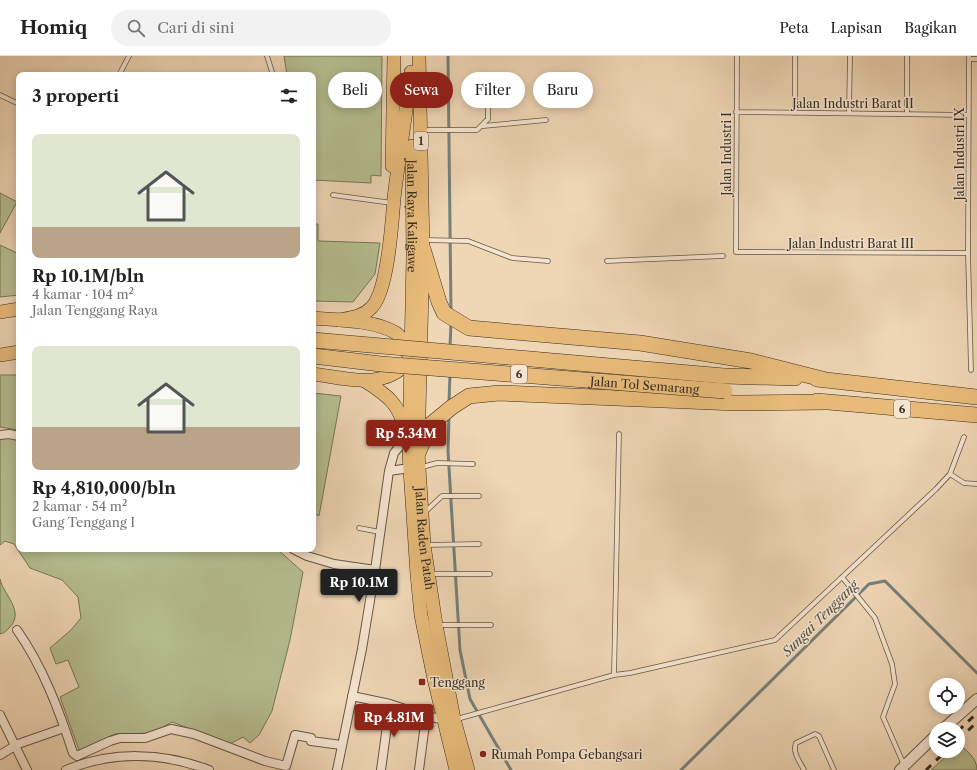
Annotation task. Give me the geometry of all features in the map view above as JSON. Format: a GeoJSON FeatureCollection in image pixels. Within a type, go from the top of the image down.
{"type":"FeatureCollection","features":[{"type":"Feature","properties":{"kind":"highway"},"geometry":{"type":"LineString","coordinates":[[394,56],[392,192],[394,201]]}},
{"type":"Feature","properties":{"kind":"highway","name":"1"},"geometry":{"type":"LineString","coordinates":[[411,56],[411,72]]}},
{"type":"Feature","properties":{"kind":"highway","name":"1"},"geometry":{"type":"LineString","coordinates":[[410,360],[423,303],[427,243],[422,226],[419,56]]}},
{"type":"Feature","properties":{"kind":"highway"},"geometry":{"type":"LineString","coordinates":[[422,226],[428,196],[431,130],[427,56]]}},
{"type":"Feature","properties":{"kind":"highway","name":"1"},"geometry":{"type":"LineString","coordinates":[[316,318],[339,320],[361,316],[372,307],[376,301],[384,280],[406,108]]}},
{"type":"Feature","properties":{"kind":"highway","name":"Jalan Raya Kaligawe"},"geometry":{"type":"LineString","coordinates":[[410,360],[413,257],[411,108]]}},
{"type":"Feature","properties":{"kind":"highway"},"geometry":{"type":"LineString","coordinates":[[427,243],[439,302],[444,313],[469,328],[647,345],[751,361],[826,380]]}},
{"type":"Feature","properties":{"kind":"highway","name":"Jalan Raden Patah"},"geometry":{"type":"LineString","coordinates":[[423,303],[420,401],[414,461],[422,516],[424,545],[433,574],[453,719],[456,770]]}},
{"type":"Feature","properties":{"kind":"highway"},"geometry":{"type":"LineString","coordinates":[[0,312],[16,309]]}},
{"type":"Feature","properties":{"kind":"highway"},"geometry":{"type":"LineString","coordinates":[[339,320],[376,326],[396,333],[404,341],[420,401]]}},
{"type":"Feature","properties":{"kind":"highway","name":"Jalan Tol Semarang"},"geometry":{"type":"LineString","coordinates":[[316,340],[724,376],[826,380],[977,397]]}},
{"type":"Feature","properties":{"kind":"highway"},"geometry":{"type":"LineString","coordinates":[[0,355],[16,352]]}},
{"type":"Feature","properties":{"kind":"highway","name":"Jalan Tol Semarang"},"geometry":{"type":"LineString","coordinates":[[316,356],[725,391],[826,402],[977,415]]}},
{"type":"Feature","properties":{"kind":"highway"},"geometry":{"type":"LineString","coordinates":[[316,374],[365,381],[383,378],[395,373],[410,360]]}},
{"type":"Feature","properties":{"kind":"highway","name":"Jalan Raden Patah"},"geometry":{"type":"LineString","coordinates":[[410,360],[421,615],[468,770]]}},
{"type":"Feature","properties":{"kind":"highway"},"geometry":{"type":"LineString","coordinates":[[365,381],[385,393],[398,407],[414,461]]}},
{"type":"Feature","properties":{"kind":"highway"},"geometry":{"type":"LineString","coordinates":[[414,461],[430,425],[469,396],[499,393],[736,403],[826,402]]}},
{"type":"Feature","properties":{"kind":"street"},"geometry":{"type":"LineString","coordinates":[[337,770],[375,570],[389,471],[394,453],[399,447],[405,431]]}},
{"type":"Feature","properties":{"kind":"street"},"geometry":{"type":"LineString","coordinates":[[0,435],[9,434],[16,435]]}},
{"type":"Feature","properties":{"kind":"street"},"geometry":{"type":"LineString","coordinates":[[389,471],[414,461]]}},
{"type":"Feature","properties":{"kind":"street"},"geometry":{"type":"LineString","coordinates":[[299,552],[334,564],[375,570]]}},
{"type":"Feature","properties":{"kind":"street"},"geometry":{"type":"LineString","coordinates":[[17,630],[30,649],[57,704],[73,753],[76,756],[120,738],[145,738],[171,729],[194,734],[265,761],[286,766],[295,735],[311,738],[311,741],[341,745]]}},
{"type":"Feature","properties":{"kind":"street"},"geometry":{"type":"LineString","coordinates":[[352,696],[390,704],[426,716],[453,719]]}},
{"type":"Feature","properties":{"kind":"street"},"geometry":{"type":"LineString","coordinates":[[951,722],[977,699]]}},
{"type":"Feature","properties":{"kind":"street"},"geometry":{"type":"LineString","coordinates":[[381,770],[390,704]]}},
{"type":"Feature","properties":{"kind":"street"},"geometry":{"type":"LineString","coordinates":[[0,715],[27,770]]}},
{"type":"Feature","properties":{"kind":"street"},"geometry":{"type":"LineString","coordinates":[[419,770],[426,716]]}},
{"type":"Feature","properties":{"kind":"street"},"geometry":{"type":"LineString","coordinates":[[0,755],[15,747],[64,728]]}},
{"type":"Feature","properties":{"kind":"street"},"geometry":{"type":"LineString","coordinates":[[902,768],[929,742]]}},
{"type":"Feature","properties":{"kind":"street"},"geometry":{"type":"LineString","coordinates":[[66,770],[81,764],[124,756],[180,760],[209,770]]}},
{"type":"Feature","properties":{"kind":"lane"},"geometry":{"type":"LineString","coordinates":[[121,72],[129,56]]}},
{"type":"Feature","properties":{"kind":"lane"},"geometry":{"type":"LineString","coordinates":[[267,56],[272,72]]}},
{"type":"Feature","properties":{"kind":"lane","name":"Jalan Industri I"},"geometry":{"type":"LineString","coordinates":[[735,252],[737,56]]}},
{"type":"Feature","properties":{"kind":"lane"},"geometry":{"type":"LineString","coordinates":[[795,56],[795,113]]}},
{"type":"Feature","properties":{"kind":"lane"},"geometry":{"type":"LineString","coordinates":[[849,113],[850,56]]}},
{"type":"Feature","properties":{"kind":"lane"},"geometry":{"type":"LineString","coordinates":[[907,56],[907,113]]}},
{"type":"Feature","properties":{"kind":"lane"},"geometry":{"type":"LineString","coordinates":[[969,58],[977,59]]}},
{"type":"Feature","properties":{"kind":"lane","name":"Jalan Industri IX"},"geometry":{"type":"LineString","coordinates":[[969,58],[968,253],[971,370]]}},
{"type":"Feature","properties":{"kind":"lane"},"geometry":{"type":"LineString","coordinates":[[0,95],[16,103]]}},
{"type":"Feature","properties":{"kind":"lane"},"geometry":{"type":"LineString","coordinates":[[431,130],[459,132],[477,130],[483,126],[488,119],[488,108]]}},
{"type":"Feature","properties":{"kind":"lane","name":"Jalan Industri Barat II"},"geometry":{"type":"LineString","coordinates":[[736,112],[969,114]]}},
{"type":"Feature","properties":{"kind":"lane"},"geometry":{"type":"LineString","coordinates":[[483,126],[546,120]]}},
{"type":"Feature","properties":{"kind":"lane"},"geometry":{"type":"LineString","coordinates":[[333,195],[394,201]]}},
{"type":"Feature","properties":{"kind":"lane"},"geometry":{"type":"LineString","coordinates":[[427,243],[462,241],[490,248],[512,258],[548,261]]}},
{"type":"Feature","properties":{"kind":"lane","name":"Jalan Industri Barat III"},"geometry":{"type":"LineString","coordinates":[[735,252],[968,253]]}},
{"type":"Feature","properties":{"kind":"lane"},"geometry":{"type":"LineString","coordinates":[[607,261],[723,256]]}},
{"type":"Feature","properties":{"kind":"lane"},"geometry":{"type":"LineString","coordinates":[[614,675],[619,434]]}},
{"type":"Feature","properties":{"kind":"lane"},"geometry":{"type":"LineString","coordinates":[[453,719],[490,711],[614,675],[630,673],[775,640],[936,489],[950,474],[964,437]]}},
{"type":"Feature","properties":{"kind":"lane"},"geometry":{"type":"LineString","coordinates":[[414,461],[473,464]]}},
{"type":"Feature","properties":{"kind":"lane"},"geometry":{"type":"LineString","coordinates":[[950,474],[964,483],[977,484]]}},
{"type":"Feature","properties":{"kind":"lane"},"geometry":{"type":"LineString","coordinates":[[422,516],[439,497],[462,495],[479,496]]}},
{"type":"Feature","properties":{"kind":"lane"},"geometry":{"type":"LineString","coordinates":[[359,528],[380,532]]}},
{"type":"Feature","properties":{"kind":"lane"},"geometry":{"type":"LineString","coordinates":[[424,545],[479,544]]}},
{"type":"Feature","properties":{"kind":"lane"},"geometry":{"type":"LineString","coordinates":[[433,574],[490,574]]}},
{"type":"Feature","properties":{"kind":"lane"},"geometry":{"type":"LineString","coordinates":[[842,577],[875,618],[892,664],[895,684],[883,718],[902,768]]}},
{"type":"Feature","properties":{"kind":"lane"},"geometry":{"type":"LineString","coordinates":[[440,625],[491,625]]}},
{"type":"Feature","properties":{"kind":"lane"},"geometry":{"type":"LineString","coordinates":[[804,770],[795,751],[795,746],[796,743],[815,734],[819,736],[834,770]]}},
{"type":"Feature","properties":{"kind":"green space"},"geometry":{"type":"Polygon","coordinates":[[[284,56],[382,56],[382,72],[328,72],[328,108],[382,108],[381,176],[371,175],[371,183],[316,180],[316,72],[287,72],[284,56]]]}},
{"type":"Feature","properties":{"kind":"green space"},"geometry":{"type":"Polygon","coordinates":[[[0,193],[16,201],[16,204],[0,233],[0,193]]]}},
{"type":"Feature","properties":{"kind":"green space"},"geometry":{"type":"Polygon","coordinates":[[[316,224],[318,224],[318,241],[380,243],[375,274],[353,302],[316,301],[316,224]]]}},
{"type":"Feature","properties":{"kind":"green space"},"geometry":{"type":"Polygon","coordinates":[[[0,245],[16,253],[16,295],[0,297],[0,245]]]}},
{"type":"Feature","properties":{"kind":"green space"},"geometry":{"type":"Polygon","coordinates":[[[0,375],[16,375],[16,430],[0,427],[0,375]]]}},
{"type":"Feature","properties":{"kind":"green space"},"geometry":{"type":"Polygon","coordinates":[[[316,393],[341,396],[319,516],[316,514],[316,393]]]}},
{"type":"Feature","properties":{"kind":"green space"},"geometry":{"type":"Polygon","coordinates":[[[0,436],[16,439],[16,547],[14,544],[5,541],[0,545],[0,436]]]}},
{"type":"Feature","properties":{"kind":"green space"},"geometry":{"type":"Polygon","coordinates":[[[19,552],[280,552],[303,572],[290,640],[272,711],[259,735],[250,743],[243,737],[230,744],[172,722],[153,733],[115,734],[79,750],[60,697],[79,687],[68,660],[56,664],[50,648],[71,630],[81,618],[78,597],[62,580],[30,568],[19,552]]]}},
{"type":"Feature","properties":{"kind":"green space"},"geometry":{"type":"Polygon","coordinates":[[[0,579],[12,603],[15,615],[14,621],[10,627],[5,632],[0,634],[0,579]]]}},
{"type":"Feature","properties":{"kind":"green space"},"geometry":{"type":"Polygon","coordinates":[[[965,749],[973,758],[977,766],[977,770],[931,770],[944,758],[965,758],[965,749]]]}},
{"type":"Feature","properties":{"kind":"waterway"},"geometry":{"type":"LineString","coordinates":[[448,56],[451,312]]}},
{"type":"Feature","properties":{"kind":"waterway"},"geometry":{"type":"LineString","coordinates":[[450,348],[451,322]]}},
{"type":"Feature","properties":{"kind":"waterway"},"geometry":{"type":"LineString","coordinates":[[449,402],[450,374]]}},
{"type":"Feature","properties":{"kind":"waterway"},"geometry":{"type":"LineString","coordinates":[[449,416],[448,451],[460,650],[470,699],[511,770]]}},
{"type":"Feature","properties":{"kind":"waterway","name":"Sungai Tenggang"},"geometry":{"type":"LineString","coordinates":[[681,770],[869,584],[885,581],[977,673]]}},
{"type":"Feature","properties":{"kind":"railway"},"geometry":{"type":"LineString","coordinates":[[965,724],[977,713]]}},
{"type":"Feature","properties":{"kind":"railway"},"geometry":{"type":"LineString","coordinates":[[965,733],[977,722]]}},
{"type":"Feature","properties":{"kind":"railway"},"geometry":{"type":"LineString","coordinates":[[926,770],[939,758]]}},
{"type":"Feature","properties":{"kind":"place","name":"Tenggang"},"geometry":{"type":"Point","coordinates":[422,682]}},
{"type":"Feature","properties":{"kind":"place","name":"Rumah Pompa Gebangsari"},"geometry":{"type":"Point","coordinates":[483,754]}}]}
